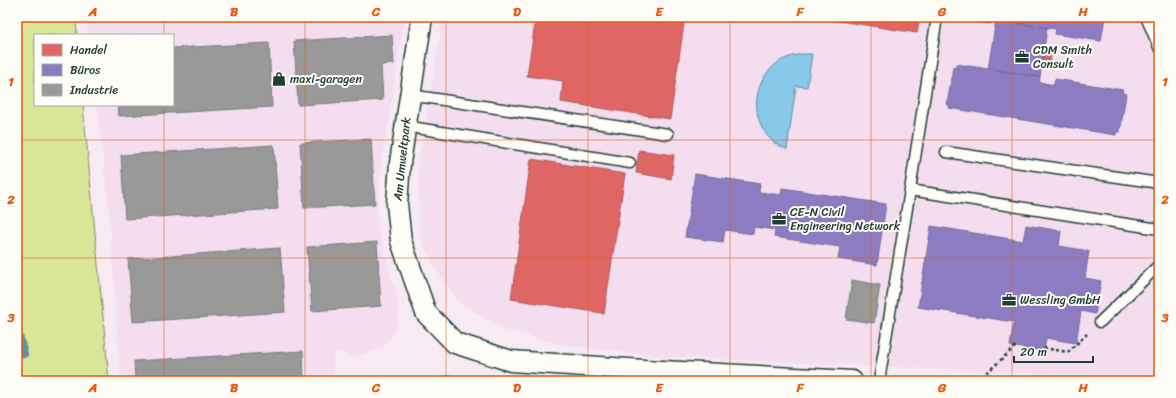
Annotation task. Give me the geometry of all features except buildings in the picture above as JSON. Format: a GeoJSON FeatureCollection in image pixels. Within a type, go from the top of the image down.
{"type":"FeatureCollection","features":[{"type":"Feature","properties":{"kind":"street","name":"Am Umweltpark"},"geometry":{"type":"LineString","coordinates":[[422,17],[400,163],[397,204],[401,242],[426,313],[455,342],[511,361],[852,381]]}},
{"type":"Feature","properties":{"kind":"lane"},"geometry":{"type":"LineString","coordinates":[[879,381],[937,17]]}},
{"type":"Feature","properties":{"kind":"lane"},"geometry":{"type":"LineString","coordinates":[[1146,17],[1159,47]]}},
{"type":"Feature","properties":{"kind":"lane"},"geometry":{"type":"LineString","coordinates":[[410,95],[668,134]]}},
{"type":"Feature","properties":{"kind":"lane"},"geometry":{"type":"LineString","coordinates":[[405,126],[630,163]]}},
{"type":"Feature","properties":{"kind":"lane"},"geometry":{"type":"LineString","coordinates":[[946,152],[1159,183]]}},
{"type":"Feature","properties":{"kind":"lane"},"geometry":{"type":"LineString","coordinates":[[910,190],[1159,229]]}},
{"type":"Feature","properties":{"kind":"lane"},"geometry":{"type":"LineString","coordinates":[[1100,322],[1159,265]]}},
{"type":"Feature","properties":{"kind":"path"},"geometry":{"type":"LineString","coordinates":[[1044,348],[1068,352],[1100,322]]}},
{"type":"Feature","properties":{"kind":"path"},"geometry":{"type":"LineString","coordinates":[[978,381],[1016,346]]}},
{"type":"Feature","properties":{"kind":"shaded area"},"geometry":{"type":"Polygon","coordinates":[[[86,17],[404,17],[390,115],[381,163],[377,212],[378,228],[400,307],[397,328],[382,348],[356,357],[334,351],[332,381],[120,381],[110,219],[97,106],[174,106],[174,34],[88,34],[86,17]]]}},
{"type":"Feature","properties":{"kind":"shaded area"},"geometry":{"type":"Polygon","coordinates":[[[443,17],[1159,17],[1159,377],[1129,378],[657,356],[563,345],[505,330],[460,303],[438,272],[419,235],[418,165],[443,17]]]}},
{"type":"Feature","properties":{"kind":"green space"},"geometry":{"type":"Polygon","coordinates":[[[17,17],[76,17],[77,34],[34,34],[34,106],[83,106],[109,381],[17,381],[17,17]]]}},
{"type":"Feature","properties":{"kind":"green space"},"geometry":{"type":"Polygon","coordinates":[[[450,375],[505,381],[435,381],[450,375]]]}},
{"type":"Feature","properties":{"kind":"water"},"geometry":{"type":"Polygon","coordinates":[[[802,54],[812,54],[807,87],[796,86],[787,149],[773,142],[765,133],[757,110],[757,99],[759,87],[764,77],[772,67],[784,59],[802,54]]]}},
{"type":"Feature","properties":{"kind":"waterway"},"geometry":{"type":"LineString","coordinates":[[17,328],[24,354]]}},
{"type":"Feature","properties":{"kind":"place","name":"CDM Smith Consult"},"geometry":{"type":"Point","coordinates":[1022,57]}},
{"type":"Feature","properties":{"kind":"place","name":"maxi-garagen"},"geometry":{"type":"Point","coordinates":[279,79]}},
{"type":"Feature","properties":{"kind":"place","name":"CE-N Civil Engineering Network"},"geometry":{"type":"Point","coordinates":[779,219]}},
{"type":"Feature","properties":{"kind":"place","name":"Wessling GmbH"},"geometry":{"type":"Point","coordinates":[1009,300]}}]}
